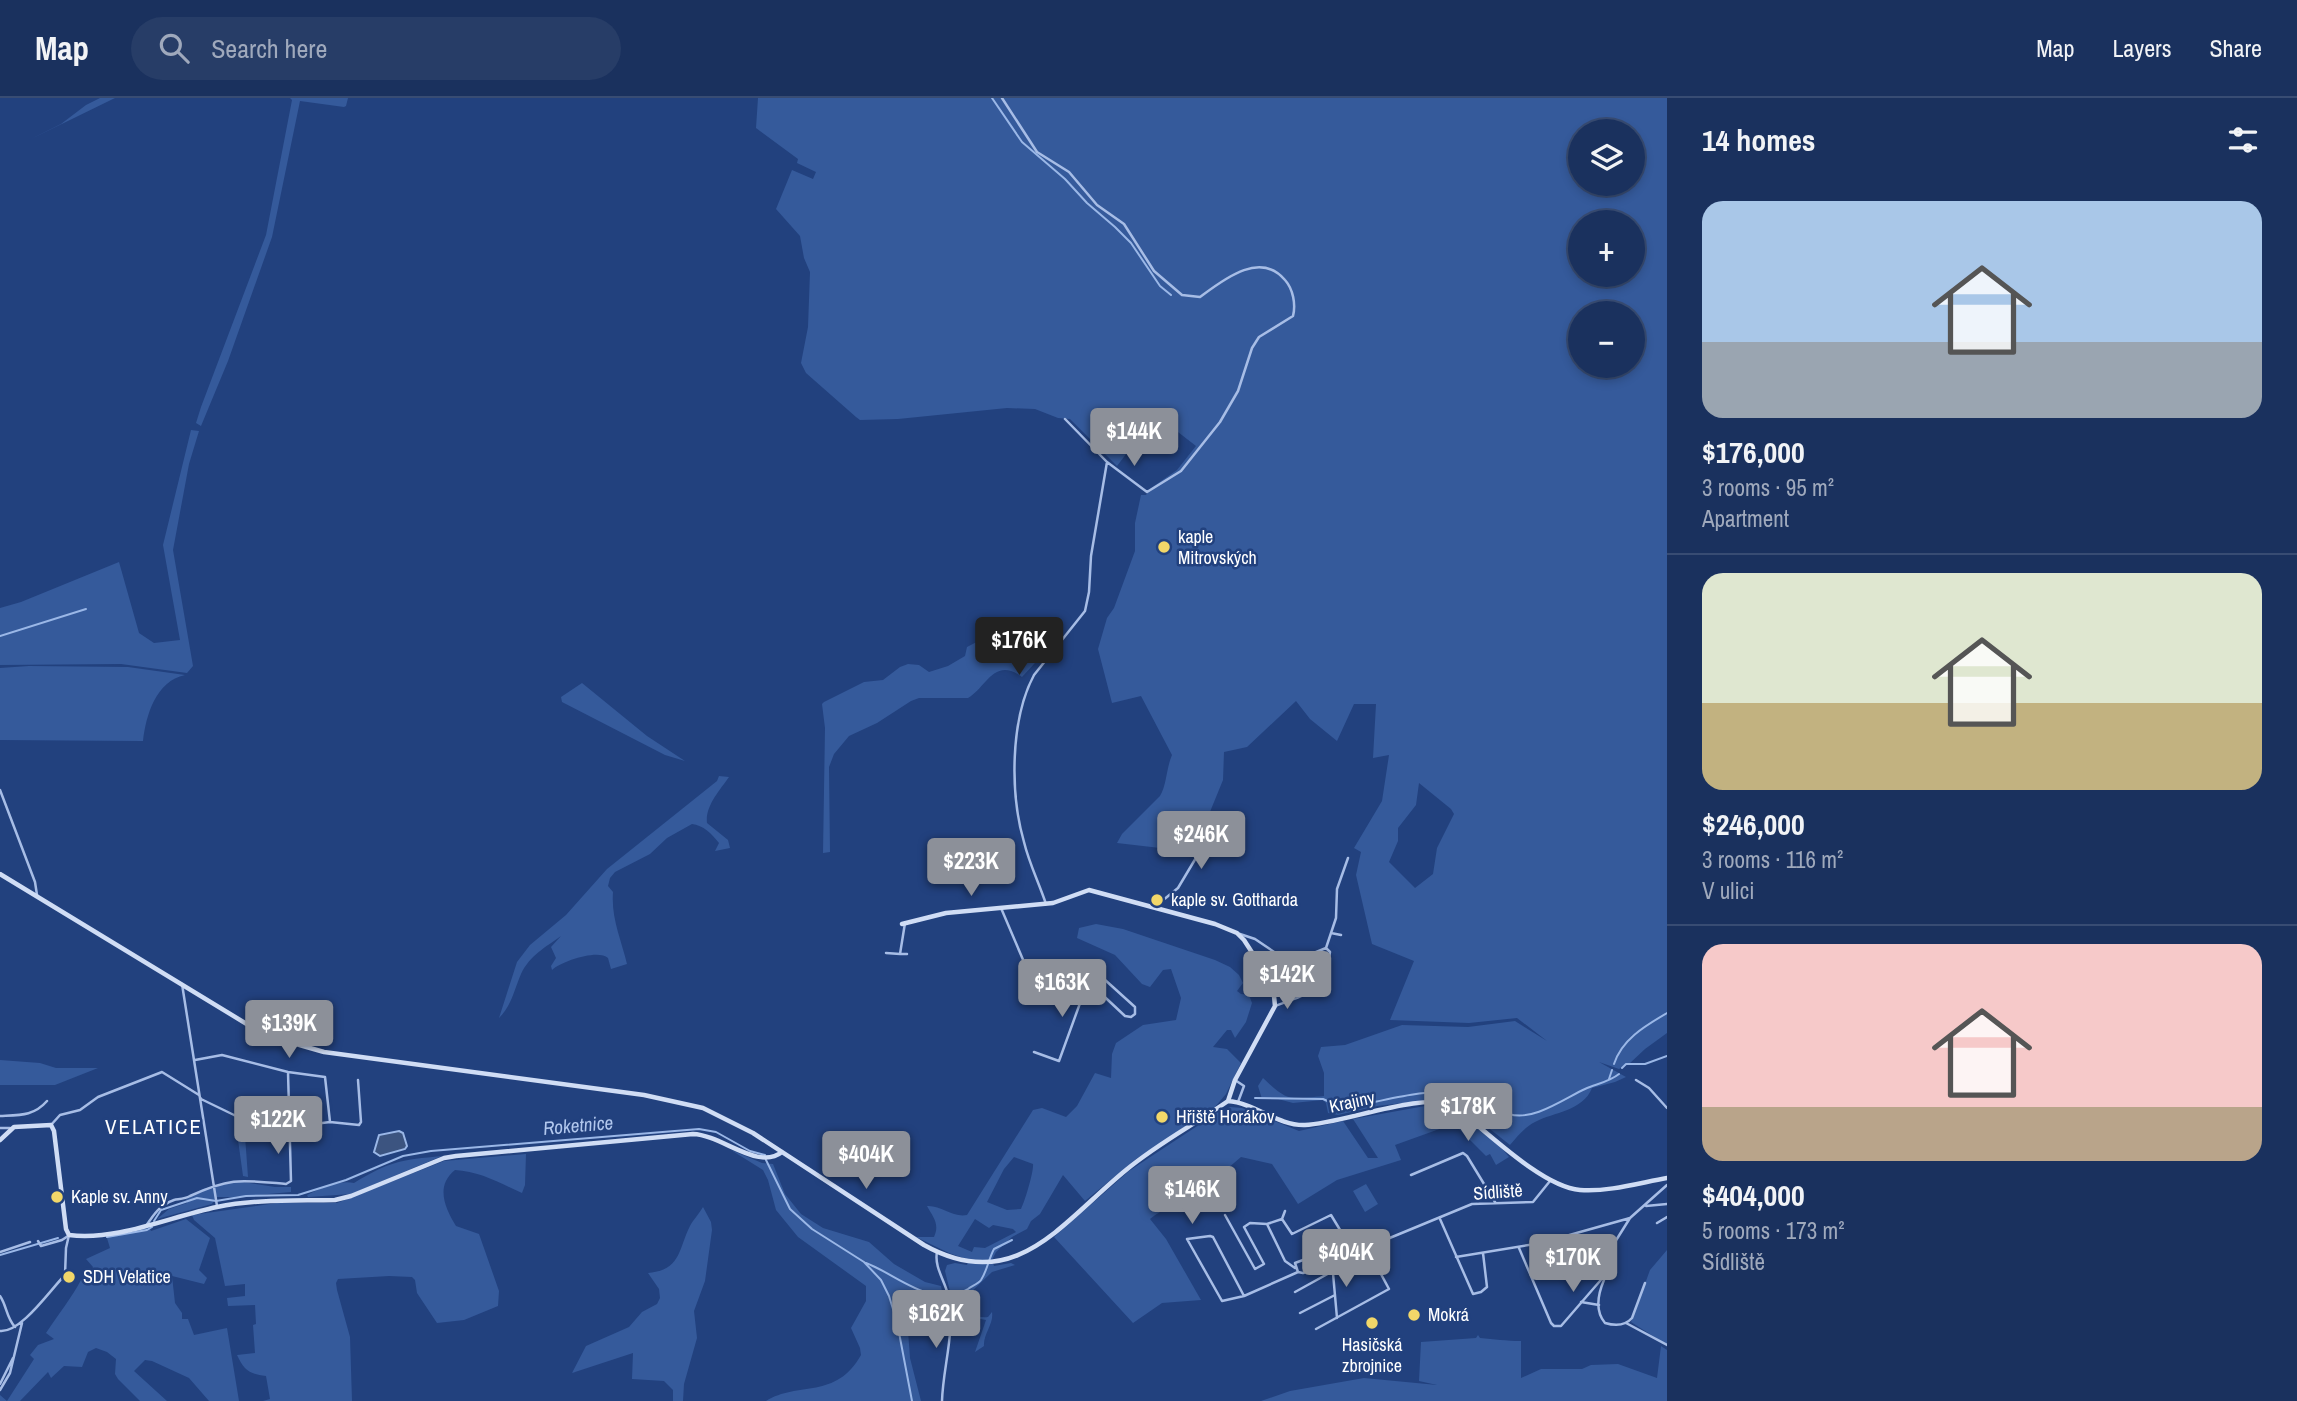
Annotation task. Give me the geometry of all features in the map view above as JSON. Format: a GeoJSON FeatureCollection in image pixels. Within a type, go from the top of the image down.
{"type":"FeatureCollection","features":[{"type":"Feature","properties":{"kind":"street"},"geometry":{"type":"LineString","coordinates":[[1002,98],[1037,152],[1069,172],[1097,205],[1124,224],[1154,271],[1182,295],[1200,298],[1225,279],[1255,266],[1272,268],[1281,275],[1289,285],[1294,300],[1293,316],[1259,337],[1252,348],[1238,391],[1220,422],[1181,471],[1147,492],[1107,462],[1065,419]]}},
{"type":"Feature","properties":{"kind":"street"},"geometry":{"type":"LineString","coordinates":[[1046,904],[1024,844],[1020,825],[1014,749],[1027,687],[1085,611],[1089,592],[1090,556],[1107,462]]}},
{"type":"Feature","properties":{"kind":"street"},"geometry":{"type":"LineString","coordinates":[[0,790],[35,882],[38,897]]}},
{"type":"Feature","properties":{"kind":"street"},"geometry":{"type":"LineString","coordinates":[[1159,908],[1162,901],[1178,888],[1209,836],[1207,831]]}},
{"type":"Feature","properties":{"kind":"street"},"geometry":{"type":"LineString","coordinates":[[900,954],[904,923],[946,913],[1046,904],[1089,890],[1215,924],[1255,939],[1286,960],[1299,960],[1326,948],[1336,918],[1337,889],[1348,858]]}},
{"type":"Feature","properties":{"kind":"street"},"geometry":{"type":"LineString","coordinates":[[0,874],[250,1026],[295,1044],[333,1053],[677,1101],[724,1117],[937,1252],[969,1263],[988,1264],[1015,1257],[1043,1241],[1128,1168],[1228,1101],[1235,1080],[1275,1006],[1274,996],[1262,968],[1237,933]]}},
{"type":"Feature","properties":{"kind":"street"},"geometry":{"type":"LineString","coordinates":[[1001,908],[1024,962],[1093,986],[1125,1016],[1134,1016],[1135,1007],[1104,979],[1097,980],[1093,986]]}},
{"type":"Feature","properties":{"kind":"street"},"geometry":{"type":"LineString","coordinates":[[1332,933],[1341,935]]}},
{"type":"Feature","properties":{"kind":"street"},"geometry":{"type":"LineString","coordinates":[[1275,1006],[1315,991],[1328,969],[1330,952],[1326,948]]}},
{"type":"Feature","properties":{"kind":"street"},"geometry":{"type":"LineString","coordinates":[[887,953],[907,954]]}},
{"type":"Feature","properties":{"kind":"street"},"geometry":{"type":"LineString","coordinates":[[182,984],[217,1203]]}},
{"type":"Feature","properties":{"kind":"street"},"geometry":{"type":"LineString","coordinates":[[1034,1052],[1059,1061],[1087,984]]}},
{"type":"Feature","properties":{"kind":"street"},"geometry":{"type":"LineString","coordinates":[[194,1060],[222,1055],[288,1072],[326,1077],[330,1122]]}},
{"type":"Feature","properties":{"kind":"street"},"geometry":{"type":"LineString","coordinates":[[0,1128],[51,1125],[60,1115],[80,1110],[98,1097],[163,1072],[199,1095],[201,1099],[248,1121],[267,1126],[330,1122],[359,1125],[358,1080]]}},
{"type":"Feature","properties":{"kind":"street"},"geometry":{"type":"LineString","coordinates":[[151,1225],[158,1208],[214,1185],[242,1179],[289,1183],[292,1177],[288,1072]]}},
{"type":"Feature","properties":{"kind":"street"},"geometry":{"type":"LineString","coordinates":[[1235,1080],[1244,1086],[1238,1102]]}},
{"type":"Feature","properties":{"kind":"street"},"geometry":{"type":"LineString","coordinates":[[1636,1080],[1649,1088],[1667,1108]]}},
{"type":"Feature","properties":{"kind":"street"},"geometry":{"type":"LineString","coordinates":[[0,1116],[26,1115],[39,1110],[47,1101]]}},
{"type":"Feature","properties":{"kind":"street","name":"Krajiny"},"geometry":{"type":"LineString","coordinates":[[1228,1101],[1238,1102],[1288,1123],[1300,1125],[1314,1125],[1391,1108],[1447,1102],[1550,1181],[1569,1188],[1594,1190],[1667,1178]]}},
{"type":"Feature","properties":{"kind":"street"},"geometry":{"type":"LineString","coordinates":[[0,1331],[10,1331],[22,1323],[54,1284],[65,1275],[69,1235],[51,1125]]}},
{"type":"Feature","properties":{"kind":"street"},"geometry":{"type":"LineString","coordinates":[[0,1140],[14,1128]]}},
{"type":"Feature","properties":{"kind":"street"},"geometry":{"type":"LineString","coordinates":[[39,1242],[41,1246],[69,1235],[96,1236],[151,1225],[217,1203],[335,1200],[444,1158],[701,1135],[715,1138],[746,1154],[766,1157],[782,1152]]}},
{"type":"Feature","properties":{"kind":"street"},"geometry":{"type":"LineString","coordinates":[[1411,1175],[1463,1153],[1495,1202]]}},
{"type":"Feature","properties":{"kind":"street","name":"Sídliště"},"geometry":{"type":"LineString","coordinates":[[1244,1296],[1298,1272],[1317,1268],[1472,1205],[1533,1202],[1550,1181]]}},
{"type":"Feature","properties":{"kind":"street"},"geometry":{"type":"LineString","coordinates":[[1645,1283],[1632,1318],[1617,1325],[1602,1322],[1598,1305],[1599,1294],[1615,1241],[1630,1218],[1667,1185]]}},
{"type":"Feature","properties":{"kind":"street"},"geometry":{"type":"LineString","coordinates":[[1644,1207],[1667,1204]]}},
{"type":"Feature","properties":{"kind":"street"},"geometry":{"type":"LineString","coordinates":[[1233,1230],[1250,1223],[1267,1224],[1282,1219],[1286,1211]]}},
{"type":"Feature","properties":{"kind":"street"},"geometry":{"type":"LineString","coordinates":[[1225,1215],[1255,1269],[1264,1264],[1244,1227]]}},
{"type":"Feature","properties":{"kind":"street"},"geometry":{"type":"LineString","coordinates":[[1282,1219],[1292,1234],[1331,1215],[1353,1253]]}},
{"type":"Feature","properties":{"kind":"street"},"geometry":{"type":"LineString","coordinates":[[1657,1223],[1667,1217]]}},
{"type":"Feature","properties":{"kind":"street"},"geometry":{"type":"LineString","coordinates":[[1440,1218],[1471,1293],[1476,1294],[1487,1287],[1483,1254]]}},
{"type":"Feature","properties":{"kind":"street"},"geometry":{"type":"LineString","coordinates":[[1456,1257],[1519,1248],[1630,1218]]}},
{"type":"Feature","properties":{"kind":"street"},"geometry":{"type":"LineString","coordinates":[[1267,1224],[1285,1261],[1298,1272]]}},
{"type":"Feature","properties":{"kind":"street"},"geometry":{"type":"LineString","coordinates":[[1212,1236],[1244,1296],[1222,1301],[1187,1239],[1212,1236]]}},
{"type":"Feature","properties":{"kind":"street"},"geometry":{"type":"LineString","coordinates":[[0,1252],[30,1242]]}},
{"type":"Feature","properties":{"kind":"street"},"geometry":{"type":"LineString","coordinates":[[1316,1329],[1389,1289],[1366,1248]]}},
{"type":"Feature","properties":{"kind":"street"},"geometry":{"type":"LineString","coordinates":[[1519,1248],[1553,1325],[1558,1327],[1606,1274]]}},
{"type":"Feature","properties":{"kind":"street"},"geometry":{"type":"LineString","coordinates":[[937,1252],[937,1264],[949,1298],[950,1337],[942,1401]]}},
{"type":"Feature","properties":{"kind":"street","name":"Sídliště"},"geometry":{"type":"LineString","coordinates":[[1295,1268],[1296,1262],[1301,1260],[1317,1268]]}},
{"type":"Feature","properties":{"kind":"street"},"geometry":{"type":"LineString","coordinates":[[1332,1262],[1337,1318]]}},
{"type":"Feature","properties":{"kind":"street"},"geometry":{"type":"LineString","coordinates":[[1295,1293],[1333,1271]]}},
{"type":"Feature","properties":{"kind":"street"},"geometry":{"type":"LineString","coordinates":[[1300,1313],[1335,1295]]}},
{"type":"Feature","properties":{"kind":"street"},"geometry":{"type":"LineString","coordinates":[[0,1296],[5,1303],[5,1312],[15,1327]]}},
{"type":"Feature","properties":{"kind":"street"},"geometry":{"type":"LineString","coordinates":[[1581,1302],[1598,1305]]}},
{"type":"Feature","properties":{"kind":"street"},"geometry":{"type":"LineString","coordinates":[[1626,1322],[1667,1345]]}},
{"type":"Feature","properties":{"kind":"street"},"geometry":{"type":"LineString","coordinates":[[0,1390],[10,1373],[22,1323]]}},
{"type":"Feature","properties":{"kind":"street"},"geometry":{"type":"LineString","coordinates":[[0,1384],[13,1358]]}},
{"type":"Feature","properties":{"kind":"shaded area"},"geometry":{"type":"Polygon","coordinates":[[[100,98],[115,98],[29,140],[61,124],[100,98]]]}},
{"type":"Feature","properties":{"kind":"shaded area"},"geometry":{"type":"Polygon","coordinates":[[[290,98],[348,98],[344,107],[300,101],[272,237],[228,361],[201,426],[196,423],[201,407],[266,235],[292,100],[290,98]]]}},
{"type":"Feature","properties":{"kind":"shaded area"},"geometry":{"type":"Polygon","coordinates":[[[758,98],[1667,98],[1667,1033],[1619,1069],[1599,1062],[1626,1077],[1592,1088],[1582,1102],[1531,1124],[1510,1145],[1457,1103],[1446,1098],[1377,1106],[1338,1115],[1328,1113],[1323,1100],[1293,1103],[1262,1099],[1258,1086],[1263,1078],[1290,1098],[1324,1096],[1324,1073],[1318,1056],[1321,1047],[1345,1045],[1402,1025],[1468,1027],[1515,1021],[1547,1041],[1517,1018],[1469,1023],[1390,1020],[1414,961],[1372,944],[1356,875],[1361,852],[1354,848],[1382,801],[1389,755],[1373,758],[1376,704],[1354,704],[1337,741],[1310,719],[1296,701],[1247,747],[1224,752],[1223,780],[1203,829],[1188,835],[1183,845],[1160,848],[1117,843],[1122,834],[1160,796],[1172,755],[1141,696],[1112,703],[1098,649],[1107,618],[1114,608],[1135,551],[1135,523],[1141,495],[1146,495],[1151,488],[1177,470],[1196,446],[1156,415],[1117,466],[1070,419],[1058,418],[1035,409],[1007,408],[860,420],[806,373],[801,363],[808,327],[810,272],[800,236],[776,209],[792,170],[813,179],[816,172],[797,163],[798,159],[756,128],[758,98]],[[1419,783],[1416,805],[1398,828],[1398,841],[1389,862],[1415,888],[1433,874],[1437,848],[1454,814],[1419,783]]]}},
{"type":"Feature","properties":{"kind":"shaded area"},"geometry":{"type":"Polygon","coordinates":[[[191,430],[199,431],[189,464],[173,550],[193,666],[187,673],[121,664],[0,665],[0,608],[119,562],[139,633],[154,643],[180,640],[163,545],[191,430]]]}},
{"type":"Feature","properties":{"kind":"shaded area"},"geometry":{"type":"Polygon","coordinates":[[[1030,630],[1059,637],[1022,677],[1004,670],[991,676],[968,698],[919,698],[849,736],[834,754],[829,767],[830,852],[823,853],[825,728],[822,704],[864,682],[883,680],[908,664],[919,665],[929,672],[948,666],[965,656],[967,647],[988,636],[992,638],[1002,632],[1030,630]]]}},
{"type":"Feature","properties":{"kind":"shaded area"},"geometry":{"type":"Polygon","coordinates":[[[128,667],[185,675],[167,684],[154,701],[143,741],[0,740],[0,668],[128,667]]]}},
{"type":"Feature","properties":{"kind":"shaded area"},"geometry":{"type":"Polygon","coordinates":[[[582,683],[647,736],[685,761],[665,755],[562,702],[561,697],[582,683]]]}},
{"type":"Feature","properties":{"kind":"shaded area"},"geometry":{"type":"Polygon","coordinates":[[[719,776],[729,777],[708,810],[707,823],[728,840],[730,848],[715,851],[719,843],[704,828],[692,824],[667,838],[650,854],[615,872],[610,878],[608,886],[613,892],[615,920],[627,964],[611,969],[608,958],[589,955],[571,960],[552,970],[551,966],[556,958],[551,947],[561,936],[529,962],[521,974],[510,1003],[499,1018],[517,962],[530,945],[566,915],[607,869],[717,781],[719,776]]]}},
{"type":"Feature","properties":{"kind":"shaded area"},"geometry":{"type":"Polygon","coordinates":[[[1096,924],[1123,929],[1230,967],[1243,983],[1237,991],[1249,995],[1252,1003],[1246,1022],[1235,1038],[1231,1030],[1227,1030],[1213,1047],[1227,1049],[1241,1063],[1226,1094],[1215,1107],[1136,1159],[1085,1201],[1063,1175],[1040,1214],[1031,1221],[1027,1229],[1012,1237],[996,1252],[992,1260],[994,1266],[1011,1263],[1015,1265],[992,1272],[961,1298],[962,1312],[988,1317],[992,1312],[984,1346],[975,1352],[986,1320],[959,1315],[956,1337],[955,1312],[945,1271],[947,1265],[967,1265],[969,1260],[916,1237],[934,1237],[936,1232],[935,1221],[927,1206],[957,1215],[967,1215],[1033,1110],[1042,1108],[1066,1117],[1077,1106],[1095,1073],[1111,1078],[1112,1054],[1116,1043],[1143,1025],[1176,1020],[1181,998],[1171,969],[1163,970],[1150,987],[1142,984],[1115,955],[1077,938],[1079,928],[1096,924]],[[1014,1157],[1004,1169],[987,1202],[1007,1210],[1021,1209],[1033,1168],[1033,1164],[1014,1157]],[[975,1219],[958,1246],[972,1252],[974,1247],[985,1248],[1016,1232],[993,1225],[989,1228],[975,1219]]]}},
{"type":"Feature","properties":{"kind":"shaded area"},"geometry":{"type":"Polygon","coordinates":[[[0,1060],[40,1063],[56,1068],[98,1068],[55,1085],[0,1085],[0,1060]]]}},
{"type":"Feature","properties":{"kind":"shaded area"},"geometry":{"type":"Polygon","coordinates":[[[1436,1104],[1456,1111],[1476,1124],[1509,1157],[1496,1165],[1490,1154],[1486,1156],[1447,1117],[1445,1127],[1395,1145],[1401,1160],[1337,1180],[1298,1204],[1272,1164],[1241,1157],[1207,1186],[1204,1185],[1194,1194],[1150,1219],[1166,1239],[1201,1300],[1162,1303],[1133,1323],[1054,1237],[1129,1171],[1230,1107],[1242,1108],[1299,1131],[1343,1121],[1368,1158],[1378,1158],[1353,1119],[1436,1104]]]}},
{"type":"Feature","properties":{"kind":"shaded area"},"geometry":{"type":"Polygon","coordinates":[[[235,1118],[244,1122],[248,1177],[243,1176],[235,1118]]]}},
{"type":"Feature","properties":{"kind":"shaded area"},"geometry":{"type":"Polygon","coordinates":[[[399,1131],[403,1133],[407,1146],[405,1149],[380,1156],[374,1152],[379,1135],[399,1131]]]}},
{"type":"Feature","properties":{"kind":"shaded area"},"geometry":{"type":"Polygon","coordinates":[[[731,1150],[762,1163],[773,1164],[785,1194],[801,1214],[823,1228],[869,1242],[894,1264],[925,1282],[941,1286],[945,1306],[921,1306],[908,1313],[907,1317],[910,1358],[921,1401],[766,1401],[778,1395],[828,1384],[851,1369],[861,1355],[851,1328],[866,1301],[866,1286],[798,1237],[776,1210],[763,1170],[731,1150]]]}},
{"type":"Feature","properties":{"kind":"shaded area"},"geometry":{"type":"Polygon","coordinates":[[[526,1154],[525,1185],[522,1193],[481,1175],[464,1171],[455,1170],[445,1183],[446,1205],[456,1226],[479,1234],[499,1291],[498,1306],[464,1320],[437,1323],[417,1293],[412,1277],[338,1279],[337,1290],[350,1337],[352,1401],[263,1401],[270,1399],[266,1376],[248,1370],[237,1355],[255,1353],[255,1305],[228,1306],[227,1298],[245,1296],[245,1284],[225,1286],[215,1238],[194,1220],[192,1215],[277,1203],[337,1203],[444,1161],[526,1154]]]}},
{"type":"Feature","properties":{"kind":"shaded area"},"geometry":{"type":"Polygon","coordinates":[[[442,1156],[351,1194],[307,1195],[324,1187],[354,1183],[396,1163],[442,1156]]]}},
{"type":"Feature","properties":{"kind":"shaded area"},"geometry":{"type":"Polygon","coordinates":[[[236,1181],[291,1187],[291,1192],[216,1197],[212,1204],[157,1219],[169,1209],[187,1203],[186,1198],[203,1189],[236,1181]]]}},
{"type":"Feature","properties":{"kind":"shaded area"},"geometry":{"type":"Polygon","coordinates":[[[1366,1184],[1378,1204],[1365,1212],[1353,1191],[1366,1184]]]}},
{"type":"Feature","properties":{"kind":"shaded area"},"geometry":{"type":"Polygon","coordinates":[[[703,1207],[712,1230],[705,1281],[694,1311],[697,1338],[684,1384],[683,1401],[673,1401],[673,1390],[664,1381],[632,1379],[633,1353],[572,1373],[586,1346],[629,1327],[642,1312],[657,1304],[660,1298],[659,1289],[648,1273],[667,1268],[673,1263],[690,1226],[703,1207]]]}},
{"type":"Feature","properties":{"kind":"shaded area"},"geometry":{"type":"Polygon","coordinates":[[[186,1219],[210,1238],[199,1270],[207,1278],[204,1284],[172,1276],[175,1303],[182,1313],[182,1319],[188,1319],[194,1335],[227,1328],[239,1401],[209,1401],[189,1378],[145,1360],[134,1371],[167,1401],[140,1401],[115,1374],[116,1359],[96,1348],[88,1352],[82,1367],[64,1366],[51,1378],[48,1372],[20,1401],[7,1401],[34,1359],[30,1355],[38,1345],[54,1339],[46,1333],[81,1280],[87,1281],[93,1267],[86,1259],[110,1248],[106,1235],[149,1227],[151,1231],[186,1219]]]}},
{"type":"Feature","properties":{"kind":"shaded area"},"geometry":{"type":"Polygon","coordinates":[[[1667,1250],[1667,1345],[1631,1322],[1650,1270],[1667,1250]]]}},
{"type":"Feature","properties":{"kind":"shaded area"},"geometry":{"type":"Polygon","coordinates":[[[1478,1335],[1480,1338],[1521,1341],[1521,1378],[1541,1369],[1582,1369],[1591,1365],[1618,1364],[1657,1378],[1661,1346],[1667,1350],[1667,1401],[1261,1401],[1290,1391],[1364,1378],[1437,1385],[1419,1381],[1421,1342],[1476,1338],[1478,1335]]]}},
{"type":"Feature","properties":{"kind":"waterway"},"geometry":{"type":"LineString","coordinates":[[992,98],[1022,142],[1131,243],[1160,286],[1171,295]]}},
{"type":"Feature","properties":{"kind":"waterway"},"geometry":{"type":"LineString","coordinates":[[0,636],[86,609]]}},
{"type":"Feature","properties":{"kind":"waterway"},"geometry":{"type":"LineString","coordinates":[[1614,1064],[1628,1040],[1667,1013]]}},
{"type":"Feature","properties":{"kind":"waterway"},"geometry":{"type":"LineString","coordinates":[[1622,1068],[1626,1064],[1645,1064],[1667,1056]]}},
{"type":"Feature","properties":{"kind":"waterway"},"geometry":{"type":"LineString","coordinates":[[1609,1079],[1612,1070]]}},
{"type":"Feature","properties":{"kind":"waterway"},"geometry":{"type":"LineString","coordinates":[[1255,1098],[1323,1099],[1338,1110],[1411,1095],[1441,1092],[1470,1096],[1518,1116],[1548,1108],[1619,1074]]}},
{"type":"Feature","properties":{"kind":"waterway","name":"Roketnice"},"geometry":{"type":"LineString","coordinates":[[154,1221],[161,1210],[197,1198],[216,1201],[246,1196],[298,1195],[346,1180],[403,1156],[431,1151],[699,1129],[716,1132],[750,1151],[765,1155]]}},
{"type":"Feature","properties":{"kind":"waterway","name":"Roketnice"},"geometry":{"type":"LineString","coordinates":[[766,1160],[790,1209],[812,1229],[864,1262],[881,1280],[897,1322],[912,1401]]}},
{"type":"Feature","properties":{"kind":"waterway","name":"Roketnice"},"geometry":{"type":"LineString","coordinates":[[107,1237],[152,1227]]}},
{"type":"Feature","properties":{"kind":"waterway","name":"Roketnice"},"geometry":{"type":"LineString","coordinates":[[0,1255],[58,1238]]}},
{"type":"Feature","properties":{"kind":"waterway"},"geometry":{"type":"LineString","coordinates":[[866,1263],[928,1293],[955,1294],[980,1281],[994,1249],[1012,1240]]}},
{"type":"Feature","properties":{"kind":"place","name":"kaple Mitrovských"},"geometry":{"type":"Point","coordinates":[1164,547]}},
{"type":"Feature","properties":{"kind":"place","name":"kaple sv. Gottharda"},"geometry":{"type":"Point","coordinates":[1157,900]}},
{"type":"Feature","properties":{"kind":"place","name":"Hřiště Horákov"},"geometry":{"type":"Point","coordinates":[1162,1117]}},
{"type":"Feature","properties":{"kind":"place","name":"Kaple sv. Anny"},"geometry":{"type":"Point","coordinates":[57,1197]}},
{"type":"Feature","properties":{"kind":"place","name":"SDH Velatice"},"geometry":{"type":"Point","coordinates":[69,1277]}},
{"type":"Feature","properties":{"kind":"place","name":"Mokrá"},"geometry":{"type":"Point","coordinates":[1414,1315]}},
{"type":"Feature","properties":{"kind":"place","name":"Hasičská zbrojnice"},"geometry":{"type":"Point","coordinates":[1372,1323]}},
{"type":"Feature","properties":{"kind":"district","name":"VELATICE"},"geometry":{"type":"Point","coordinates":[154,1127]}}]}
